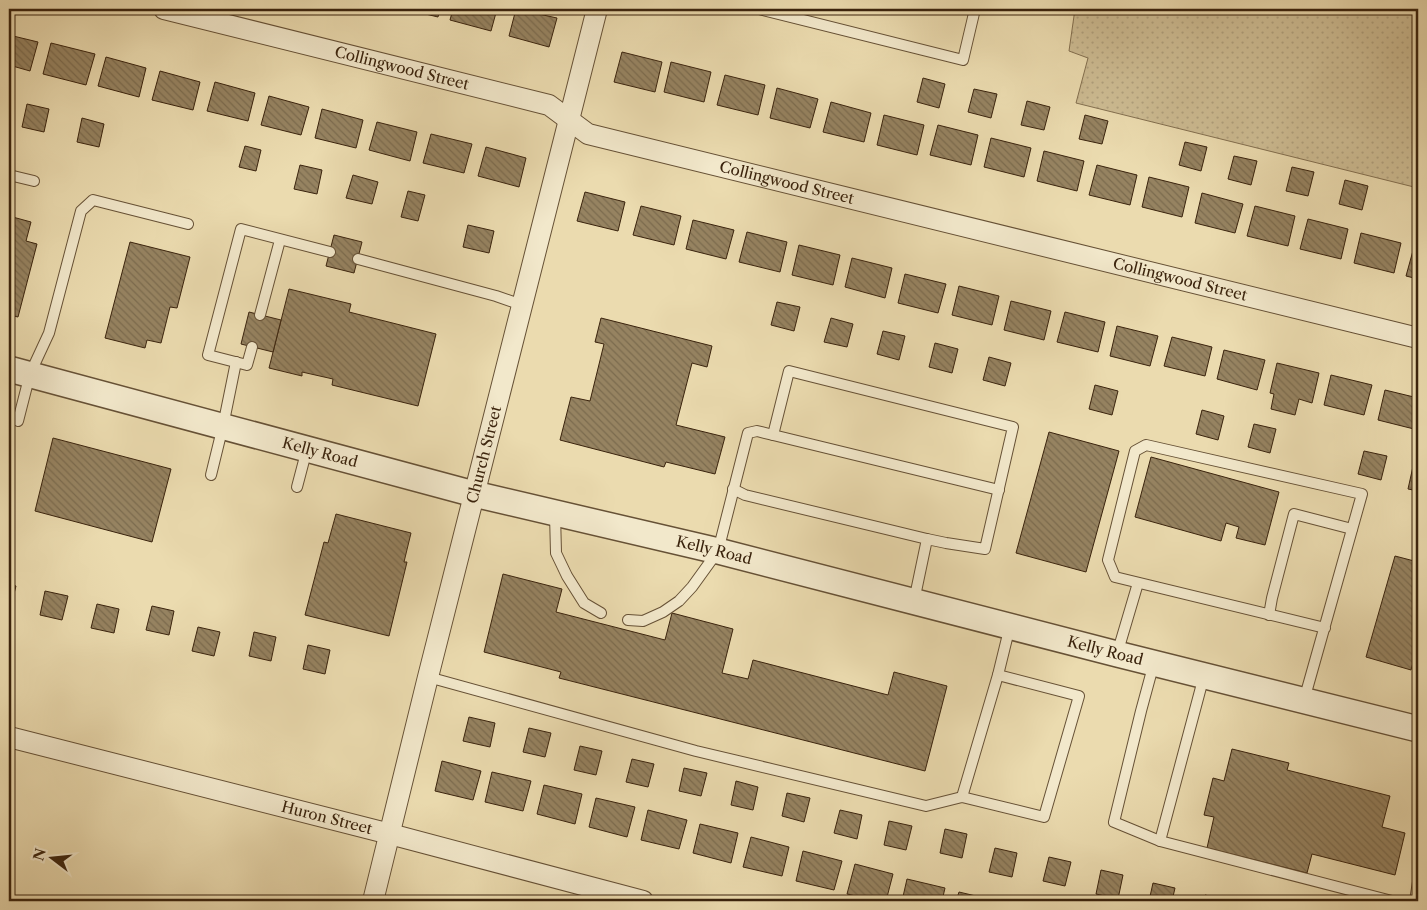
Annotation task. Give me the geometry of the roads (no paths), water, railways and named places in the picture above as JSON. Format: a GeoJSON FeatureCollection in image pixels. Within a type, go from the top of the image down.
{"type":"FeatureCollection","features":[{"type":"Feature","properties":{"kind":"street","name":"Collingwood Street"},"geometry":{"type":"LineString","coordinates":[[164,9],[549,105],[588,134],[1418,338]]}},
{"type":"Feature","properties":{"kind":"street","name":"Church Street"},"geometry":{"type":"LineString","coordinates":[[373,901],[597,9]]}},
{"type":"Feature","properties":{"kind":"street","name":"Kelly Road"},"geometry":{"type":"LineString","coordinates":[[19,372],[474,494],[718,551],[1418,729]]}},
{"type":"Feature","properties":{"kind":"street","name":"Huron Street"},"geometry":{"type":"LineString","coordinates":[[9,738],[390,834],[643,901]]}},
{"type":"Feature","properties":{"kind":"lane"},"geometry":{"type":"LineString","coordinates":[[758,9],[963,60],[976,9]]}},
{"type":"Feature","properties":{"kind":"lane"},"geometry":{"type":"LineString","coordinates":[[9,175],[34,181]]}},
{"type":"Feature","properties":{"kind":"lane"},"geometry":{"type":"LineString","coordinates":[[18,421],[19,372],[49,333],[81,211],[93,200],[188,224]]}},
{"type":"Feature","properties":{"kind":"lane"},"geometry":{"type":"LineString","coordinates":[[252,347],[247,365],[208,355],[241,229],[330,252]]}},
{"type":"Feature","properties":{"kind":"lane"},"geometry":{"type":"LineString","coordinates":[[260,315],[280,240]]}},
{"type":"Feature","properties":{"kind":"lane"},"geometry":{"type":"LineString","coordinates":[[358,259],[496,296],[522,305]]}},
{"type":"Feature","properties":{"kind":"lane"},"geometry":{"type":"LineString","coordinates":[[211,475],[236,362]]}},
{"type":"Feature","properties":{"kind":"lane"},"geometry":{"type":"LineString","coordinates":[[733,489],[745,495],[927,539],[985,549],[1014,427],[789,371],[773,435]]}},
{"type":"Feature","properties":{"kind":"lane"},"geometry":{"type":"LineString","coordinates":[[628,620],[643,620],[663,612],[679,601],[692,587],[718,551],[748,433],[757,431],[999,490]]}},
{"type":"Feature","properties":{"kind":"lane"},"geometry":{"type":"LineString","coordinates":[[1304,700],[1326,628],[1362,494],[1146,445],[1135,451],[1108,560],[1115,577],[1326,628]]}},
{"type":"Feature","properties":{"kind":"lane"},"geometry":{"type":"LineString","coordinates":[[297,486],[307,448]]}},
{"type":"Feature","properties":{"kind":"lane"},"geometry":{"type":"LineString","coordinates":[[555,513],[556,553],[566,576],[584,603],[601,613]]}},
{"type":"Feature","properties":{"kind":"lane"},"geometry":{"type":"LineString","coordinates":[[1269,614],[1294,514],[1352,529]]}},
{"type":"Feature","properties":{"kind":"lane"},"geometry":{"type":"LineString","coordinates":[[914,601],[927,539]]}},
{"type":"Feature","properties":{"kind":"lane"},"geometry":{"type":"LineString","coordinates":[[1117,654],[1138,583]]}},
{"type":"Feature","properties":{"kind":"lane"},"geometry":{"type":"LineString","coordinates":[[962,797],[998,675],[1010,625]]}},
{"type":"Feature","properties":{"kind":"lane"},"geometry":{"type":"LineString","coordinates":[[1154,662],[1114,822],[1160,841],[1392,901]]}},
{"type":"Feature","properties":{"kind":"lane"},"geometry":{"type":"LineString","coordinates":[[428,676],[696,752],[926,806],[962,797],[1044,817],[1079,696],[998,675]]}},
{"type":"Feature","properties":{"kind":"lane"},"geometry":{"type":"LineString","coordinates":[[1160,841],[1204,675]]}},
{"type":"Feature","properties":{"kind":"lane"},"geometry":{"type":"LineString","coordinates":[[1415,901],[1418,882]]}}]}
